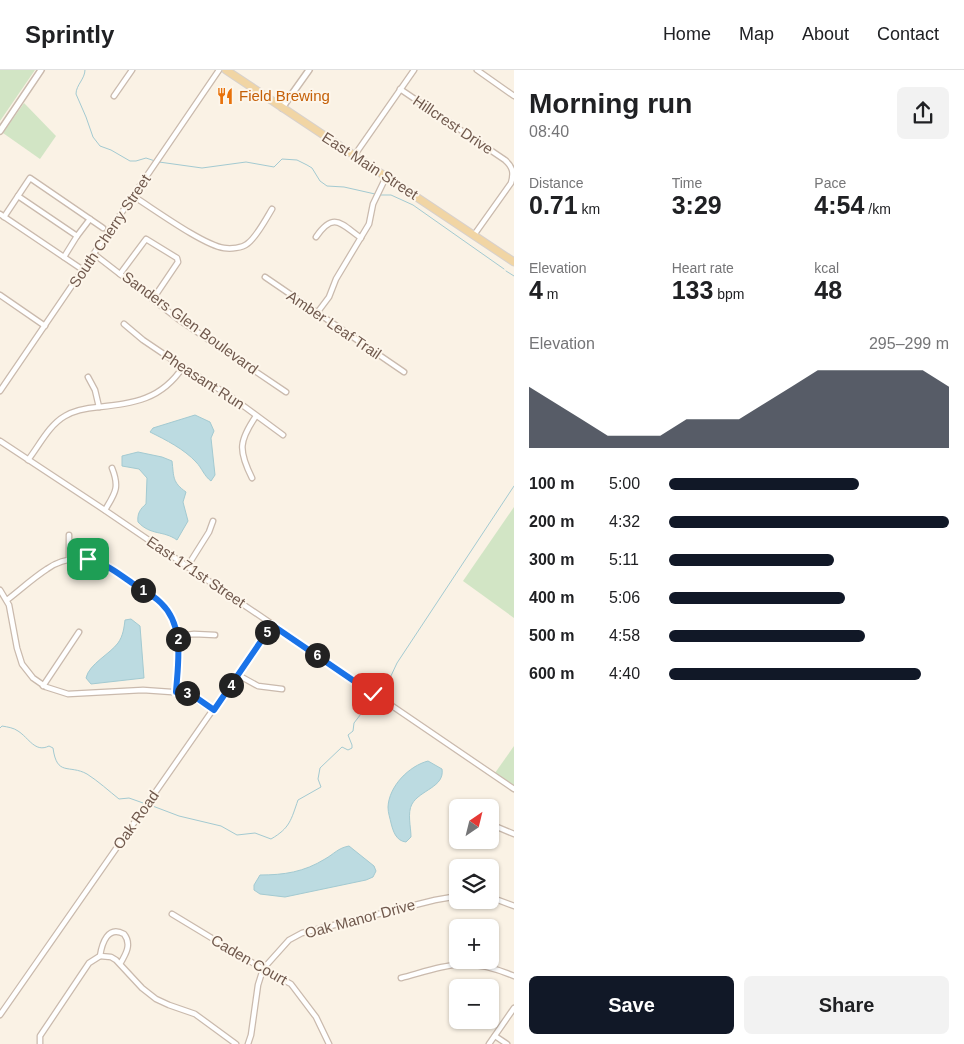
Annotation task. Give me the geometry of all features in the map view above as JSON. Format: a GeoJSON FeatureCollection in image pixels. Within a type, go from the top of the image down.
{"type":"FeatureCollection","features":[{"type":"Feature","properties":{"kind":"main road","name":"East Main Street"},"geometry":{"type":"LineString","coordinates":[[226,70],[514,262]]}},
{"type":"Feature","properties":{"kind":"street"},"geometry":{"type":"LineString","coordinates":[[0,130],[41,70]]}},
{"type":"Feature","properties":{"kind":"street"},"geometry":{"type":"LineString","coordinates":[[114,96],[132,70]]}},
{"type":"Feature","properties":{"kind":"street","name":"South Cherry Street"},"geometry":{"type":"LineString","coordinates":[[0,392],[219,70]]}},
{"type":"Feature","properties":{"kind":"street"},"geometry":{"type":"LineString","coordinates":[[282,108],[309,70]]}},
{"type":"Feature","properties":{"kind":"street","name":"Hillcrest Drive"},"geometry":{"type":"LineString","coordinates":[[354,156],[414,70]]}},
{"type":"Feature","properties":{"kind":"street"},"geometry":{"type":"LineString","coordinates":[[478,70],[514,96]]}},
{"type":"Feature","properties":{"kind":"street","name":"Hillcrest Drive"},"geometry":{"type":"LineString","coordinates":[[400,89],[509,163],[513,168],[514,174],[511,183],[474,235]]}},
{"type":"Feature","properties":{"kind":"street"},"geometry":{"type":"LineString","coordinates":[[317,313],[370,224],[377,195],[386,177]]}},
{"type":"Feature","properties":{"kind":"street"},"geometry":{"type":"LineString","coordinates":[[83,270],[2,215],[30,178],[103,228]]}},
{"type":"Feature","properties":{"kind":"street"},"geometry":{"type":"LineString","coordinates":[[18,196],[77,236]]}},
{"type":"Feature","properties":{"kind":"street"},"geometry":{"type":"LineString","coordinates":[[133,196],[193,234],[213,245],[224,248],[233,248],[247,244],[272,209]]}},
{"type":"Feature","properties":{"kind":"street"},"geometry":{"type":"LineString","coordinates":[[64,257],[90,219]]}},
{"type":"Feature","properties":{"kind":"street"},"geometry":{"type":"LineString","coordinates":[[316,237],[326,224],[333,222],[341,224],[361,238]]}},
{"type":"Feature","properties":{"kind":"street"},"geometry":{"type":"LineString","coordinates":[[120,274],[145,239],[148,239],[177,258],[178,262],[153,299]]}},
{"type":"Feature","properties":{"kind":"street","name":"Sanders Glen Boulevard"},"geometry":{"type":"LineString","coordinates":[[94,254],[178,319],[286,392]]}},
{"type":"Feature","properties":{"kind":"street","name":"Amber Leaf Trail"},"geometry":{"type":"LineString","coordinates":[[264,277],[404,372]]}},
{"type":"Feature","properties":{"kind":"street"},"geometry":{"type":"LineString","coordinates":[[0,295],[45,326]]}},
{"type":"Feature","properties":{"kind":"street","name":"Pheasant Run"},"geometry":{"type":"LineString","coordinates":[[124,324],[143,340],[182,367],[230,396],[283,435]]}},
{"type":"Feature","properties":{"kind":"street"},"geometry":{"type":"LineString","coordinates":[[28,460],[50,429],[62,418],[79,410],[131,403],[150,396],[168,385],[182,367]]}},
{"type":"Feature","properties":{"kind":"street"},"geometry":{"type":"LineString","coordinates":[[88,377],[95,390],[99,407]]}},
{"type":"Feature","properties":{"kind":"street"},"geometry":{"type":"LineString","coordinates":[[252,478],[244,460],[241,447],[244,435],[256,416]]}},
{"type":"Feature","properties":{"kind":"street","name":"East 171st Street"},"geometry":{"type":"LineString","coordinates":[[0,441],[105,510],[514,789]]}},
{"type":"Feature","properties":{"kind":"street"},"geometry":{"type":"LineString","coordinates":[[105,510],[116,490],[117,479],[112,468]]}},
{"type":"Feature","properties":{"kind":"street"},"geometry":{"type":"LineString","coordinates":[[187,567],[209,532],[213,521]]}},
{"type":"Feature","properties":{"kind":"street"},"geometry":{"type":"LineString","coordinates":[[69,560],[70,535]]}},
{"type":"Feature","properties":{"kind":"street"},"geometry":{"type":"LineString","coordinates":[[7,600],[47,568],[69,560],[88,559],[102,564],[154,597],[171,616],[178,636],[176,692]]}},
{"type":"Feature","properties":{"kind":"street"},"geometry":{"type":"LineString","coordinates":[[0,590],[7,600],[19,657],[27,671],[43,686],[53,691],[68,694],[143,690],[191,694],[214,710]]}},
{"type":"Feature","properties":{"kind":"street","name":"Oak Road"},"geometry":{"type":"LineString","coordinates":[[0,1015],[272,625]]}},
{"type":"Feature","properties":{"kind":"street"},"geometry":{"type":"LineString","coordinates":[[43,686],[79,632]]}},
{"type":"Feature","properties":{"kind":"street"},"geometry":{"type":"LineString","coordinates":[[178,636],[194,634],[215,635]]}},
{"type":"Feature","properties":{"kind":"street"},"geometry":{"type":"LineString","coordinates":[[238,675],[258,686],[282,689]]}},
{"type":"Feature","properties":{"kind":"street"},"geometry":{"type":"LineString","coordinates":[[499,828],[514,834]]}},
{"type":"Feature","properties":{"kind":"street","name":"Oak Manor Drive"},"geometry":{"type":"LineString","coordinates":[[262,969],[289,940],[302,933],[449,898]]}},
{"type":"Feature","properties":{"kind":"street"},"geometry":{"type":"LineString","coordinates":[[499,900],[514,906]]}},
{"type":"Feature","properties":{"kind":"street","name":"Caden Court"},"geometry":{"type":"LineString","coordinates":[[172,914],[262,969],[291,984],[316,1017],[329,1044]]}},
{"type":"Feature","properties":{"kind":"street"},"geometry":{"type":"LineString","coordinates":[[100,956],[103,942],[108,935],[115,931],[121,932],[126,938],[128,946],[120,964]]}},
{"type":"Feature","properties":{"kind":"street"},"geometry":{"type":"LineString","coordinates":[[40,1042],[40,1036],[89,963],[100,956],[111,957],[142,988],[156,999],[170,1006],[195,1014],[236,1044]]}},
{"type":"Feature","properties":{"kind":"street"},"geometry":{"type":"LineString","coordinates":[[401,978],[459,963],[487,966],[514,976]]}},
{"type":"Feature","properties":{"kind":"street"},"geometry":{"type":"LineString","coordinates":[[248,1044],[262,969]]}},
{"type":"Feature","properties":{"kind":"street"},"geometry":{"type":"LineString","coordinates":[[489,1044],[514,1008]]}},
{"type":"Feature","properties":{"kind":"street"},"geometry":{"type":"LineString","coordinates":[[495,1036],[507,1044]]}},
{"type":"Feature","properties":{"kind":"green space"},"geometry":{"type":"Polygon","coordinates":[[[0,70],[35,70],[0,121],[0,70]]]}},
{"type":"Feature","properties":{"kind":"green space"},"geometry":{"type":"Polygon","coordinates":[[[24,103],[56,136],[40,159],[3,133],[24,103]]]}},
{"type":"Feature","properties":{"kind":"green space"},"geometry":{"type":"Polygon","coordinates":[[[514,507],[514,618],[463,581],[514,507]]]}},
{"type":"Feature","properties":{"kind":"green space"},"geometry":{"type":"Polygon","coordinates":[[[514,746],[514,786],[495,773],[514,746]]]}},
{"type":"Feature","properties":{"kind":"water"},"geometry":{"type":"Polygon","coordinates":[[[195,415],[210,422],[214,431],[211,438],[215,475],[211,481],[186,453],[150,432],[153,428],[195,415]]]}},
{"type":"Feature","properties":{"kind":"water"},"geometry":{"type":"Polygon","coordinates":[[[138,452],[172,461],[176,482],[186,492],[183,502],[188,521],[177,540],[152,531],[138,522],[139,512],[146,504],[147,478],[139,469],[122,466],[122,456],[138,452]]]}},
{"type":"Feature","properties":{"kind":"water"},"geometry":{"type":"Polygon","coordinates":[[[131,619],[140,626],[144,678],[91,684],[86,678],[91,668],[118,643],[124,629],[125,620],[131,619]]]}},
{"type":"Feature","properties":{"kind":"water"},"geometry":{"type":"Polygon","coordinates":[[[428,761],[442,769],[442,775],[436,784],[420,795],[412,804],[409,816],[411,837],[406,842],[397,838],[393,829],[388,811],[389,799],[396,785],[407,772],[428,761]]]}},
{"type":"Feature","properties":{"kind":"water"},"geometry":{"type":"Polygon","coordinates":[[[349,846],[374,866],[376,871],[373,877],[285,897],[260,894],[254,890],[254,885],[260,875],[302,870],[349,846]]]}},
{"type":"Feature","properties":{"kind":"waterway"},"geometry":{"type":"LineString","coordinates":[[85,70],[76,94],[93,137],[100,146],[130,161],[146,158],[155,161]]}},
{"type":"Feature","properties":{"kind":"waterway"},"geometry":{"type":"LineString","coordinates":[[159,162],[202,168],[246,162],[274,167],[282,159],[297,160],[312,168],[320,181],[327,186],[344,187],[375,194]]}},
{"type":"Feature","properties":{"kind":"waterway"},"geometry":{"type":"LineString","coordinates":[[379,195],[391,195],[413,205],[504,269]]}},
{"type":"Feature","properties":{"kind":"waterway"},"geometry":{"type":"LineString","coordinates":[[506,271],[514,276]]}},
{"type":"Feature","properties":{"kind":"waterway"},"geometry":{"type":"LineString","coordinates":[[376,694],[390,678],[397,663],[514,486]]}},
{"type":"Feature","properties":{"kind":"waterway"},"geometry":{"type":"LineString","coordinates":[[150,805],[179,816],[221,826],[237,835],[255,833],[271,839],[289,823],[298,800],[321,787],[318,779],[320,768],[342,747],[348,750],[352,748],[348,735],[353,731],[354,723],[374,697]]}},
{"type":"Feature","properties":{"kind":"waterway"},"geometry":{"type":"LineString","coordinates":[[0,728],[2,726],[16,730],[32,744],[40,748],[49,746],[53,748],[57,763],[65,768],[87,774],[119,799],[129,798],[146,804]]}},
{"type":"Feature","properties":{"kind":"place","name":"Field Brewing"},"geometry":{"type":"Point","coordinates":[225,96]}},
{"type":"Feature","properties":{"kind":"route"},"geometry":{"type":"LineString","coordinates":[[88,559],[107,566],[154,597],[171,616],[178,632],[176,692],[191,694],[214,710],[272,625],[373,694]]}}]}
